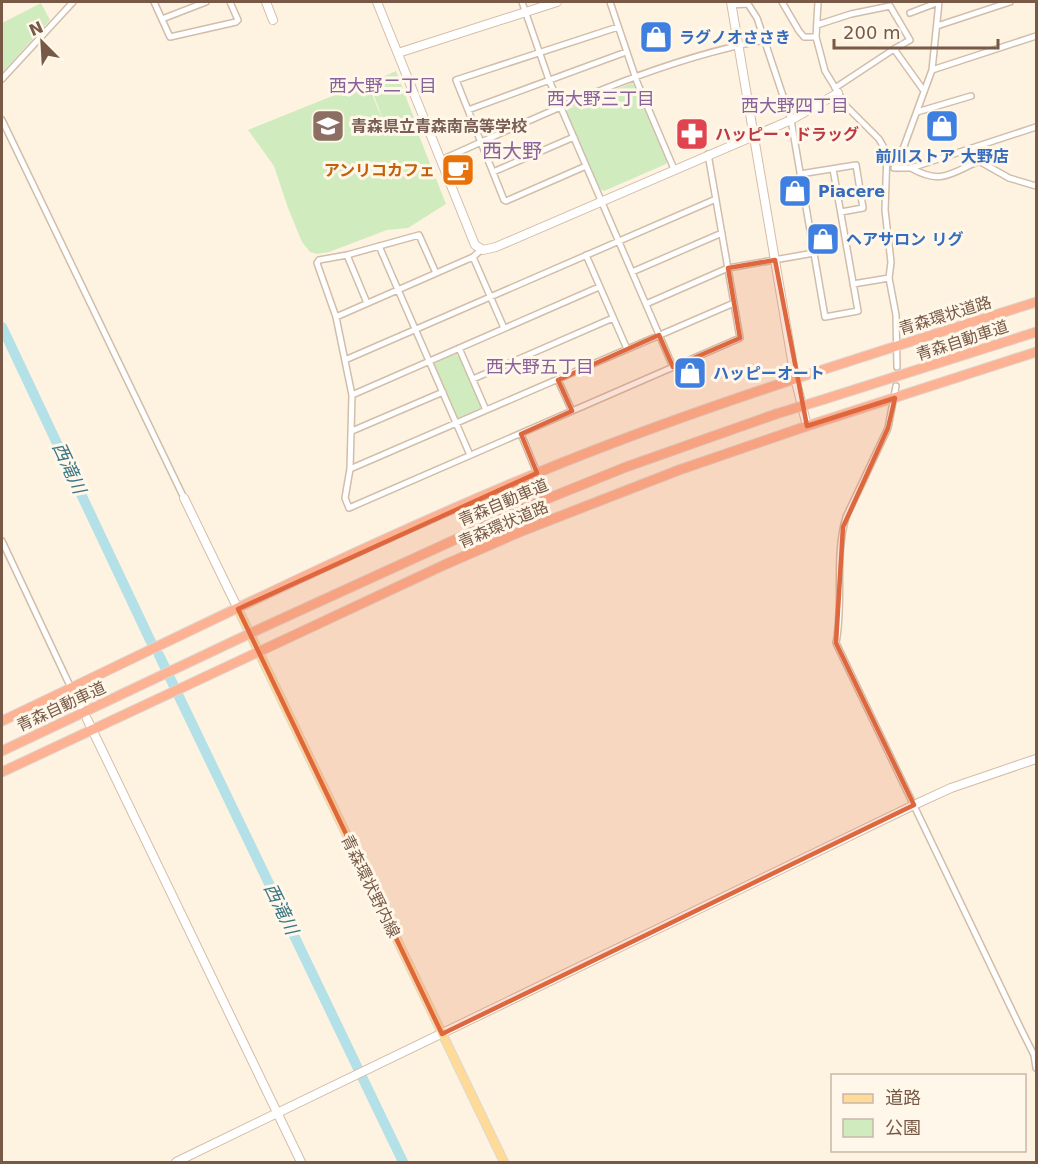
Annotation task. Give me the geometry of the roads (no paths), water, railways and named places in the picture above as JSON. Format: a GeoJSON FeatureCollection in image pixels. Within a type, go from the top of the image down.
{"type":"FeatureCollection","features":[{"type":"Feature","properties":{"kind":"highway","name":"青森環状道路"},"geometry":{"type":"LineString","coordinates":[[2,721],[466,503],[537,473],[675,420],[795,378],[1036,302]]}},
{"type":"Feature","properties":{"kind":"highway","name":"青森自動車道"},"geometry":{"type":"LineString","coordinates":[[2,751],[182,665],[522,509],[626,467],[776,414],[1036,332]]}},
{"type":"Feature","properties":{"kind":"highway","name":"青森環状道路"},"geometry":{"type":"LineString","coordinates":[[2,772],[444,565],[522,531],[669,474],[807,426],[1036,352]]}},
{"type":"Feature","properties":{"kind":"main road","name":"青森環状野内線"},"geometry":{"type":"LineString","coordinates":[[238,609],[504,1162]]}},
{"type":"Feature","properties":{"kind":"street"},"geometry":{"type":"LineString","coordinates":[[2,79],[73,2]]}},
{"type":"Feature","properties":{"kind":"street"},"geometry":{"type":"LineString","coordinates":[[154,2],[170,37],[237,20],[230,2]]}},
{"type":"Feature","properties":{"kind":"street"},"geometry":{"type":"LineString","coordinates":[[162,20],[206,2]]}},
{"type":"Feature","properties":{"kind":"street"},"geometry":{"type":"LineString","coordinates":[[266,2],[273,20]]}},
{"type":"Feature","properties":{"kind":"street"},"geometry":{"type":"LineString","coordinates":[[377,2],[475,245],[487,250],[791,120],[910,40],[890,6],[851,14],[817,25]]}},
{"type":"Feature","properties":{"kind":"street"},"geometry":{"type":"LineString","coordinates":[[522,2],[538,53],[560,108],[673,367]]}},
{"type":"Feature","properties":{"kind":"street"},"geometry":{"type":"LineString","coordinates":[[398,53],[557,2]]}},
{"type":"Feature","properties":{"kind":"street"},"geometry":{"type":"LineString","coordinates":[[610,2],[635,78],[674,169]]}},
{"type":"Feature","properties":{"kind":"street"},"geometry":{"type":"LineString","coordinates":[[782,2],[804,37],[816,37]]}},
{"type":"Feature","properties":{"kind":"street"},"geometry":{"type":"LineString","coordinates":[[818,2],[816,37],[825,71],[847,107],[879,139],[887,153],[885,198],[891,262],[889,278],[896,315],[897,367]]}},
{"type":"Feature","properties":{"kind":"street"},"geometry":{"type":"LineString","coordinates":[[896,168],[932,70],[939,2],[910,13]]}},
{"type":"Feature","properties":{"kind":"street"},"geometry":{"type":"LineString","coordinates":[[937,26],[1010,2]]}},
{"type":"Feature","properties":{"kind":"street"},"geometry":{"type":"LineString","coordinates":[[807,426],[795,378],[731,3],[748,4],[757,18],[791,120],[825,317],[858,311],[833,169]]}},
{"type":"Feature","properties":{"kind":"street"},"geometry":{"type":"LineString","coordinates":[[586,166],[504,200],[456,80],[618,27]]}},
{"type":"Feature","properties":{"kind":"street"},"geometry":{"type":"LineString","coordinates":[[932,70],[1036,36]]}},
{"type":"Feature","properties":{"kind":"street"},"geometry":{"type":"LineString","coordinates":[[441,160],[635,78],[738,45],[765,40]]}},
{"type":"Feature","properties":{"kind":"street"},"geometry":{"type":"LineString","coordinates":[[894,49],[924,92]]}},
{"type":"Feature","properties":{"kind":"street"},"geometry":{"type":"LineString","coordinates":[[468,110],[626,52]]}},
{"type":"Feature","properties":{"kind":"street"},"geometry":{"type":"LineString","coordinates":[[917,112],[971,96]]}},
{"type":"Feature","properties":{"kind":"street"},"geometry":{"type":"LineString","coordinates":[[2,120],[238,609]]}},
{"type":"Feature","properties":{"kind":"street"},"geometry":{"type":"LineString","coordinates":[[887,168],[911,168],[1036,127]]}},
{"type":"Feature","properties":{"kind":"street"},"geometry":{"type":"LineString","coordinates":[[493,172],[573,137]]}},
{"type":"Feature","properties":{"kind":"street"},"geometry":{"type":"LineString","coordinates":[[436,273],[419,235],[347,255],[319,260],[317,263],[336,316],[352,396],[350,469],[345,498],[349,508],[740,338],[708,154]]}},
{"type":"Feature","properties":{"kind":"street"},"geometry":{"type":"LineString","coordinates":[[911,168],[932,178],[940,178],[979,162],[1009,178],[1036,186]]}},
{"type":"Feature","properties":{"kind":"street"},"geometry":{"type":"LineString","coordinates":[[800,174],[856,165],[863,208],[841,212]]}},
{"type":"Feature","properties":{"kind":"street"},"geometry":{"type":"LineString","coordinates":[[345,360],[716,199]]}},
{"type":"Feature","properties":{"kind":"street"},"geometry":{"type":"LineString","coordinates":[[632,272],[722,233]]}},
{"type":"Feature","properties":{"kind":"street"},"geometry":{"type":"LineString","coordinates":[[379,246],[470,455]]}},
{"type":"Feature","properties":{"kind":"street"},"geometry":{"type":"LineString","coordinates":[[336,316],[473,257],[481,249]]}},
{"type":"Feature","properties":{"kind":"street"},"geometry":{"type":"LineString","coordinates":[[646,304],[728,268],[814,253]]}},
{"type":"Feature","properties":{"kind":"street"},"geometry":{"type":"LineString","coordinates":[[347,255],[367,303]]}},
{"type":"Feature","properties":{"kind":"street"},"geometry":{"type":"LineString","coordinates":[[586,255],[627,349]]}},
{"type":"Feature","properties":{"kind":"street"},"geometry":{"type":"LineString","coordinates":[[473,257],[504,328]]}},
{"type":"Feature","properties":{"kind":"street"},"geometry":{"type":"LineString","coordinates":[[853,284],[889,278]]}},
{"type":"Feature","properties":{"kind":"street"},"geometry":{"type":"LineString","coordinates":[[352,396],[599,287]]}},
{"type":"Feature","properties":{"kind":"street"},"geometry":{"type":"LineString","coordinates":[[350,469],[734,303]]}},
{"type":"Feature","properties":{"kind":"street"},"geometry":{"type":"LineString","coordinates":[[473,379],[613,318]]}},
{"type":"Feature","properties":{"kind":"street"},"geometry":{"type":"LineString","coordinates":[[459,348],[486,410]]}},
{"type":"Feature","properties":{"kind":"street"},"geometry":{"type":"LineString","coordinates":[[558,380],[572,411]]}},
{"type":"Feature","properties":{"kind":"street"},"geometry":{"type":"LineString","coordinates":[[896,386],[884,440],[843,527],[839,626],[836,643],[1026,1037],[1034,1055],[1036,1068]]}},
{"type":"Feature","properties":{"kind":"street"},"geometry":{"type":"LineString","coordinates":[[352,431],[443,392]]}},
{"type":"Feature","properties":{"kind":"street"},"geometry":{"type":"LineString","coordinates":[[520,434],[537,473]]}},
{"type":"Feature","properties":{"kind":"street"},"geometry":{"type":"LineString","coordinates":[[2,541],[80,705]]}},
{"type":"Feature","properties":{"kind":"street"},"geometry":{"type":"LineString","coordinates":[[87,719],[301,1162]]}},
{"type":"Feature","properties":{"kind":"street"},"geometry":{"type":"LineString","coordinates":[[177,1162],[914,805],[951,788],[1036,759]]}},
{"type":"Feature","properties":{"kind":"waterway","name":"西滝川"},"geometry":{"type":"LineString","coordinates":[[2,327],[151,642]]}},
{"type":"Feature","properties":{"kind":"waterway","name":"西滝川"},"geometry":{"type":"LineString","coordinates":[[159,655],[403,1162]]}},
{"type":"Feature","properties":{"kind":"place","name":"ラグノオささき"},"geometry":{"type":"Point","coordinates":[656,37]}},
{"type":"Feature","properties":{"kind":"place","name":"青森県立青森南高等学校"},"geometry":{"type":"Point","coordinates":[328,126]}},
{"type":"Feature","properties":{"kind":"place","name":"前川ストア 大野店"},"geometry":{"type":"Point","coordinates":[942,126]}},
{"type":"Feature","properties":{"kind":"place","name":"ハッピー・ドラッグ"},"geometry":{"type":"Point","coordinates":[692,134]}},
{"type":"Feature","properties":{"kind":"place","name":"アンリコカフェ"},"geometry":{"type":"Point","coordinates":[458,170]}},
{"type":"Feature","properties":{"kind":"place","name":"Piacere"},"geometry":{"type":"Point","coordinates":[795,191]}},
{"type":"Feature","properties":{"kind":"place","name":"ヘアサロン リグ"},"geometry":{"type":"Point","coordinates":[823,239]}},
{"type":"Feature","properties":{"kind":"place","name":"ハッピーオート"},"geometry":{"type":"Point","coordinates":[690,373]}},
{"type":"Feature","properties":{"kind":"district","name":"西大野二丁目"},"geometry":{"type":"Point","coordinates":[383,86]}},
{"type":"Feature","properties":{"kind":"district","name":"西大野三丁目"},"geometry":{"type":"Point","coordinates":[601,99]}},
{"type":"Feature","properties":{"kind":"district","name":"西大野四丁目"},"geometry":{"type":"Point","coordinates":[795,106]}},
{"type":"Feature","properties":{"kind":"district","name":"西大野"},"geometry":{"type":"Point","coordinates":[512,151]}},
{"type":"Feature","properties":{"kind":"district","name":"西大野五丁目"},"geometry":{"type":"Point","coordinates":[540,367]}}]}
